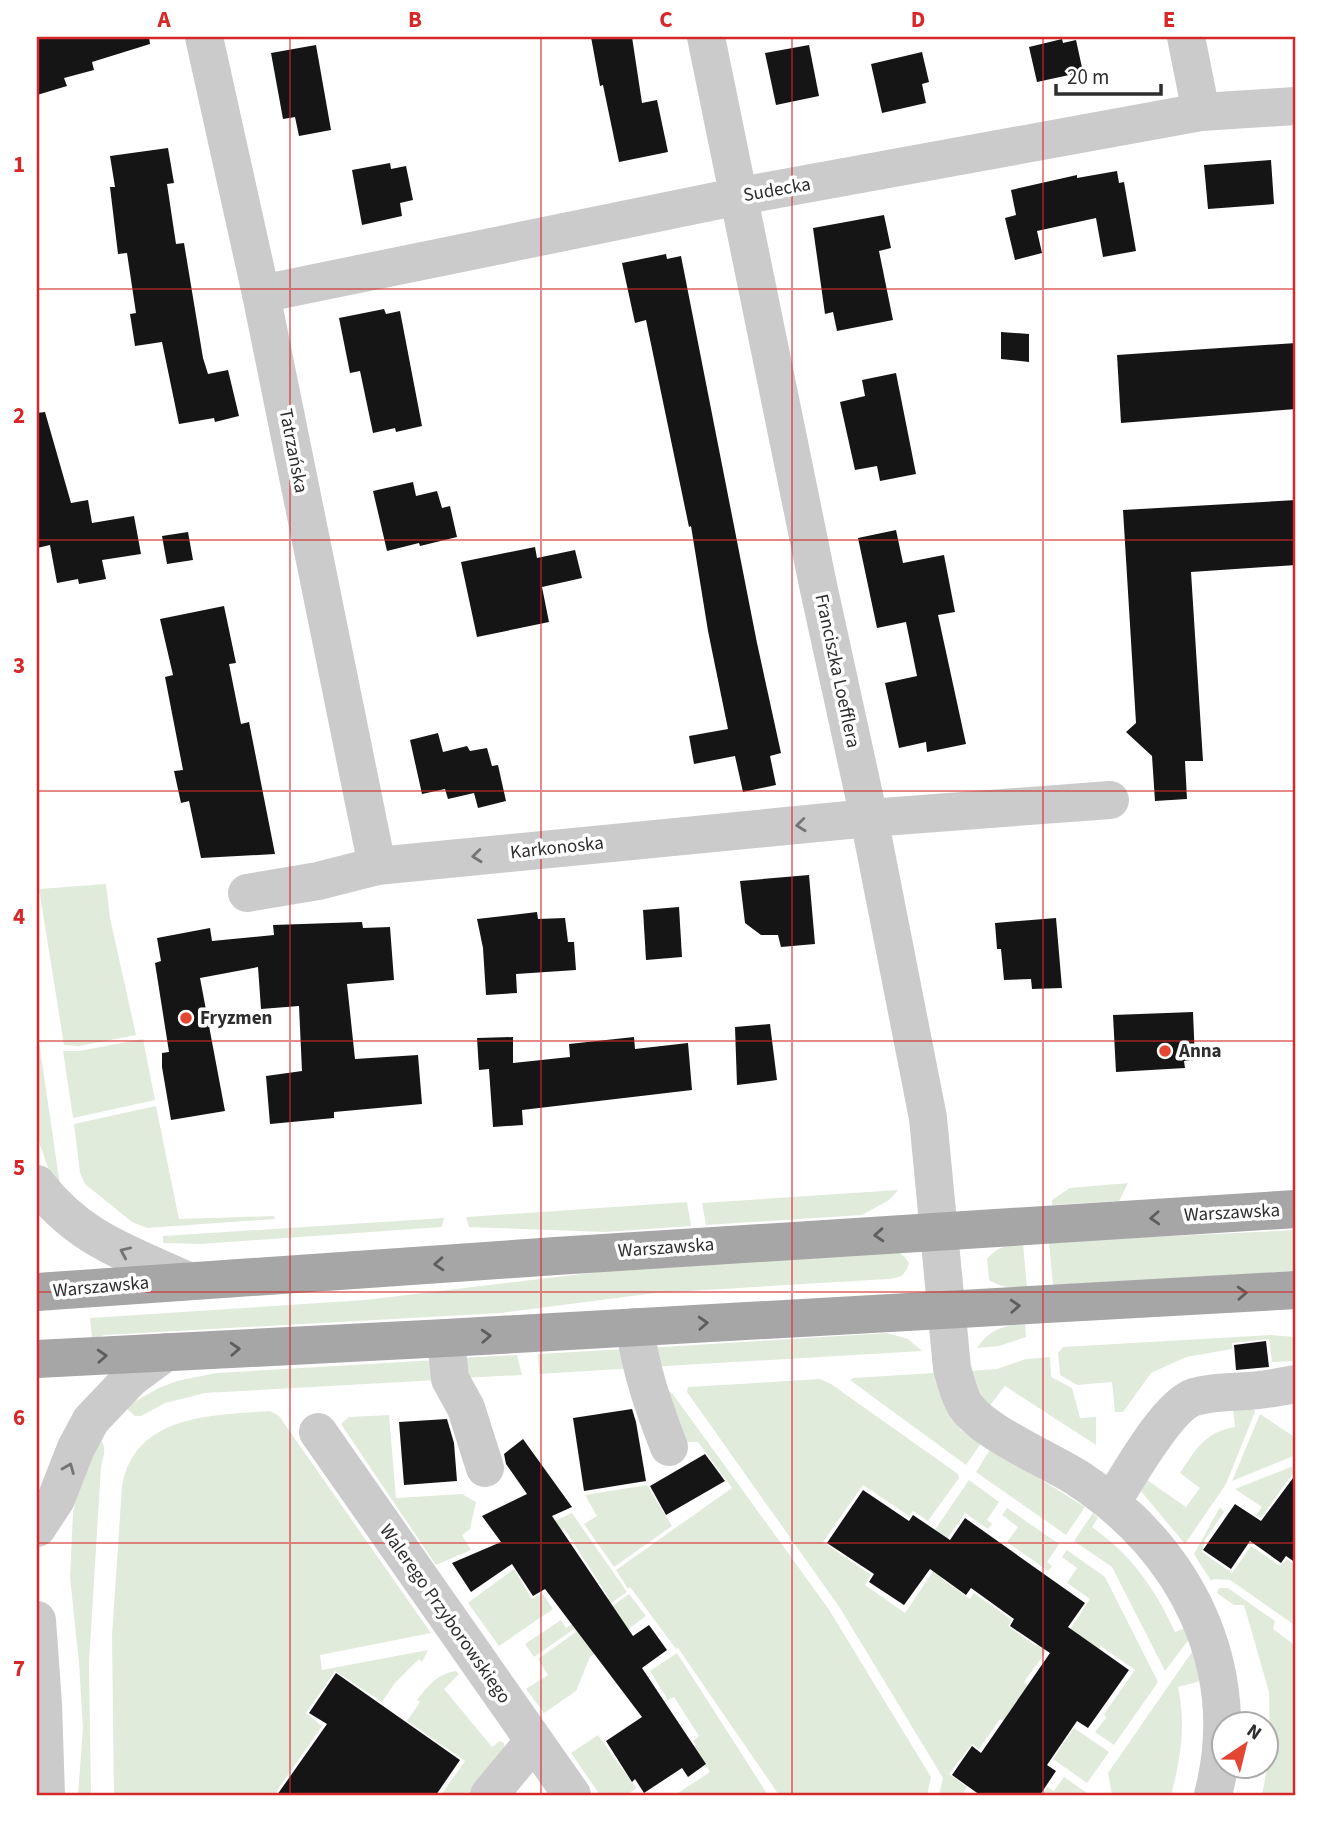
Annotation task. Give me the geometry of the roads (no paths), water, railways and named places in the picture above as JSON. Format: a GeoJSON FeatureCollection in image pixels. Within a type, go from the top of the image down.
{"type":"FeatureCollection","features":[{"type":"Feature","properties":{"kind":"main road","name":"Warszawska"},"geometry":{"type":"LineString","coordinates":[[37,1292],[1296,1209]]}},
{"type":"Feature","properties":{"kind":"main road"},"geometry":{"type":"LineString","coordinates":[[37,1359],[1296,1290]]}},
{"type":"Feature","properties":{"kind":"street","name":"Tatrzańska"},"geometry":{"type":"LineString","coordinates":[[204,37],[261,294],[377,866]]}},
{"type":"Feature","properties":{"kind":"street","name":"Franciszka Loefflera"},"geometry":{"type":"LineString","coordinates":[[706,37],[818,585],[869,818],[928,1118],[952,1368],[964,1404],[971,1412],[996,1431],[1076,1477],[1112,1502],[1161,1554],[1189,1595],[1204,1624],[1213,1655],[1222,1708],[1222,1748],[1213,1795]]}},
{"type":"Feature","properties":{"kind":"street"},"geometry":{"type":"LineString","coordinates":[[1186,37],[1201,112]]}},
{"type":"Feature","properties":{"kind":"street","name":"Sudecka"},"geometry":{"type":"LineString","coordinates":[[261,294],[740,196],[1201,112],[1296,106]]}},
{"type":"Feature","properties":{"kind":"street","name":"Karkonoska"},"geometry":{"type":"LineString","coordinates":[[247,893],[318,881],[377,866],[869,818],[1111,800]]}},
{"type":"Feature","properties":{"kind":"street"},"geometry":{"type":"LineString","coordinates":[[37,1184],[55,1207],[84,1232],[188,1280]]}},
{"type":"Feature","properties":{"kind":"street"},"geometry":{"type":"LineString","coordinates":[[635,1327],[647,1385],[669,1447]]}},
{"type":"Feature","properties":{"kind":"street"},"geometry":{"type":"LineString","coordinates":[[446,1338],[450,1379],[466,1408],[485,1468]]}},
{"type":"Feature","properties":{"kind":"street"},"geometry":{"type":"LineString","coordinates":[[37,1528],[56,1499],[76,1448],[92,1420],[131,1378],[166,1352]]}},
{"type":"Feature","properties":{"kind":"street"},"geometry":{"type":"LineString","coordinates":[[1112,1502],[1171,1413],[1192,1397],[1296,1384]]}},
{"type":"Feature","properties":{"kind":"street","name":"Walerego Przyborowskiego"},"geometry":{"type":"LineString","coordinates":[[317,1432],[572,1795]]}},
{"type":"Feature","properties":{"kind":"street"},"geometry":{"type":"LineString","coordinates":[[37,1620],[46,1795]]}},
{"type":"Feature","properties":{"kind":"street"},"geometry":{"type":"LineString","coordinates":[[489,1795],[534,1741]]}},
{"type":"Feature","properties":{"kind":"place","name":"Fryzmen"},"geometry":{"type":"Point","coordinates":[186,1018]}},
{"type":"Feature","properties":{"kind":"place","name":"Anna"},"geometry":{"type":"Point","coordinates":[1165,1051]}}]}
